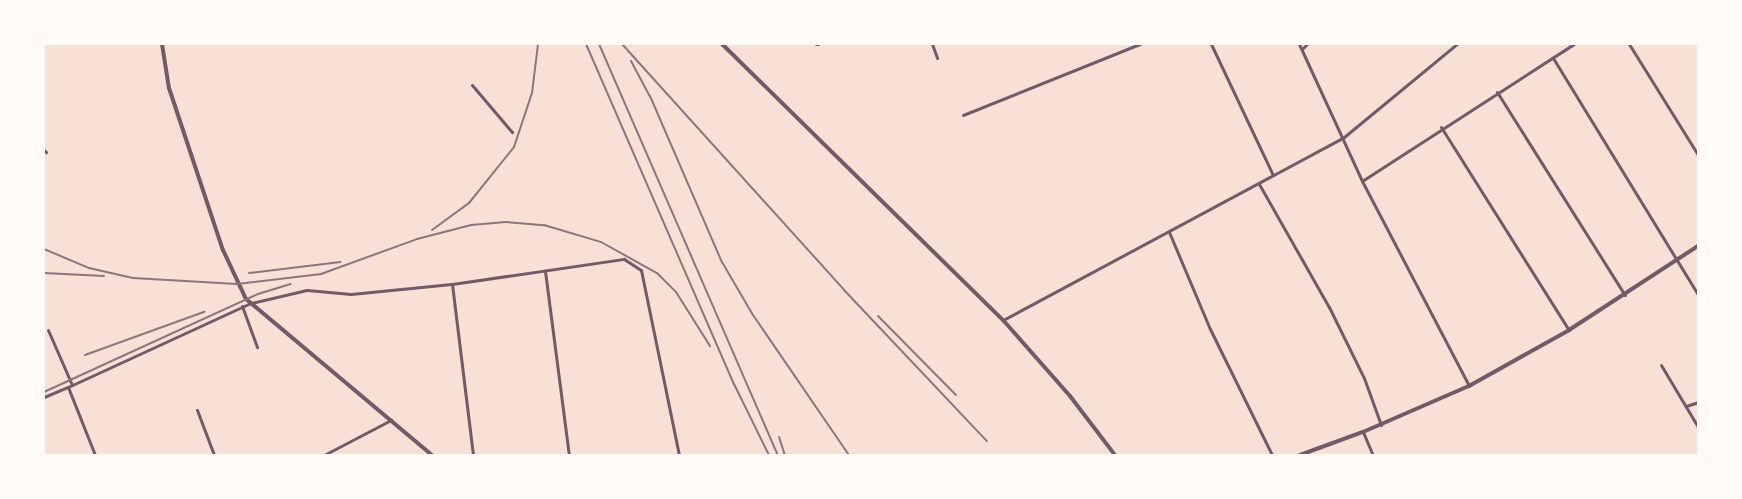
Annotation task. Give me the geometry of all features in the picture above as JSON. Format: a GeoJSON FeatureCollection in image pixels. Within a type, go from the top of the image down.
{"type":"FeatureCollection","features":[{"type":"Feature","properties":{"kind":"street"},"geometry":{"type":"LineString","coordinates":[[162,44],[169,88],[223,250],[237,284],[251,303],[432,455]]}},
{"type":"Feature","properties":{"kind":"street"},"geometry":{"type":"LineString","coordinates":[[722,44],[1003,320],[1070,396],[1115,455]]}},
{"type":"Feature","properties":{"kind":"street"},"geometry":{"type":"LineString","coordinates":[[932,44],[937,58]]}},
{"type":"Feature","properties":{"kind":"street"},"geometry":{"type":"LineString","coordinates":[[963,115],[1140,44]]}},
{"type":"Feature","properties":{"kind":"street"},"geometry":{"type":"LineString","coordinates":[[1211,44],[1273,176]]}},
{"type":"Feature","properties":{"kind":"street"},"geometry":{"type":"LineString","coordinates":[[1299,44],[1344,137],[1362,181],[1469,386]]}},
{"type":"Feature","properties":{"kind":"street"},"geometry":{"type":"LineString","coordinates":[[1302,49],[1307,44]]}},
{"type":"Feature","properties":{"kind":"street"},"geometry":{"type":"LineString","coordinates":[[1003,320],[1344,137],[1457,44]]}},
{"type":"Feature","properties":{"kind":"street"},"geometry":{"type":"LineString","coordinates":[[1362,181],[1441,127],[1574,44]]}},
{"type":"Feature","properties":{"kind":"street"},"geometry":{"type":"LineString","coordinates":[[1629,44],[1698,156]]}},
{"type":"Feature","properties":{"kind":"street"},"geometry":{"type":"LineString","coordinates":[[1553,58],[1678,258],[1698,295]]}},
{"type":"Feature","properties":{"kind":"street"},"geometry":{"type":"LineString","coordinates":[[472,85],[512,132]]}},
{"type":"Feature","properties":{"kind":"street"},"geometry":{"type":"LineString","coordinates":[[1497,92],[1625,295]]}},
{"type":"Feature","properties":{"kind":"street"},"geometry":{"type":"LineString","coordinates":[[1441,127],[1569,330]]}},
{"type":"Feature","properties":{"kind":"street"},"geometry":{"type":"LineString","coordinates":[[1259,184],[1329,307],[1364,378],[1381,424]]}},
{"type":"Feature","properties":{"kind":"street"},"geometry":{"type":"LineString","coordinates":[[1169,232],[1210,329],[1272,455]]}},
{"type":"Feature","properties":{"kind":"street"},"geometry":{"type":"LineString","coordinates":[[1300,455],[1363,432],[1469,386],[1569,330],[1698,246]]}},
{"type":"Feature","properties":{"kind":"street"},"geometry":{"type":"LineString","coordinates":[[44,397],[68,388],[251,303],[306,290],[351,294],[452,284],[624,259],[642,270],[679,455]]}},
{"type":"Feature","properties":{"kind":"street"},"geometry":{"type":"LineString","coordinates":[[545,271],[568,455]]}},
{"type":"Feature","properties":{"kind":"street"},"geometry":{"type":"LineString","coordinates":[[452,284],[474,455]]}},
{"type":"Feature","properties":{"kind":"street"},"geometry":{"type":"LineString","coordinates":[[242,306],[257,347]]}},
{"type":"Feature","properties":{"kind":"street"},"geometry":{"type":"LineString","coordinates":[[48,330],[72,385]]}},
{"type":"Feature","properties":{"kind":"street"},"geometry":{"type":"LineString","coordinates":[[1661,365],[1698,427]]}},
{"type":"Feature","properties":{"kind":"street"},"geometry":{"type":"LineString","coordinates":[[68,388],[95,455]]}},
{"type":"Feature","properties":{"kind":"street"},"geometry":{"type":"LineString","coordinates":[[1686,406],[1698,402]]}},
{"type":"Feature","properties":{"kind":"street"},"geometry":{"type":"LineString","coordinates":[[198,410],[214,455]]}},
{"type":"Feature","properties":{"kind":"street"},"geometry":{"type":"LineString","coordinates":[[324,455],[391,420]]}},
{"type":"Feature","properties":{"kind":"street"},"geometry":{"type":"LineString","coordinates":[[1363,432],[1373,455]]}},
{"type":"Feature","properties":{"kind":"railway"},"geometry":{"type":"LineString","coordinates":[[432,230],[469,203],[514,147],[532,93],[538,44]]}},
{"type":"Feature","properties":{"kind":"railway"},"geometry":{"type":"LineString","coordinates":[[586,44],[734,384],[769,455]]}},
{"type":"Feature","properties":{"kind":"railway"},"geometry":{"type":"LineString","coordinates":[[599,44],[778,455]]}},
{"type":"Feature","properties":{"kind":"railway"},"geometry":{"type":"LineString","coordinates":[[622,44],[844,290],[987,441]]}},
{"type":"Feature","properties":{"kind":"railway"},"geometry":{"type":"LineString","coordinates":[[631,61],[650,96],[722,262],[753,315],[849,455]]}},
{"type":"Feature","properties":{"kind":"railway"},"geometry":{"type":"LineString","coordinates":[[44,249],[89,268],[133,278],[237,284],[321,274],[417,239],[471,225],[506,222],[544,225],[601,242],[657,273],[676,292],[710,346]]}},
{"type":"Feature","properties":{"kind":"railway"},"geometry":{"type":"LineString","coordinates":[[249,273],[340,262]]}},
{"type":"Feature","properties":{"kind":"railway"},"geometry":{"type":"LineString","coordinates":[[44,273],[104,276]]}},
{"type":"Feature","properties":{"kind":"railway"},"geometry":{"type":"LineString","coordinates":[[44,392],[258,294],[290,284]]}},
{"type":"Feature","properties":{"kind":"railway"},"geometry":{"type":"LineString","coordinates":[[85,355],[204,312]]}},
{"type":"Feature","properties":{"kind":"railway"},"geometry":{"type":"LineString","coordinates":[[878,316],[956,395]]}},
{"type":"Feature","properties":{"kind":"railway"},"geometry":{"type":"LineString","coordinates":[[779,437],[785,455]]}}]}
